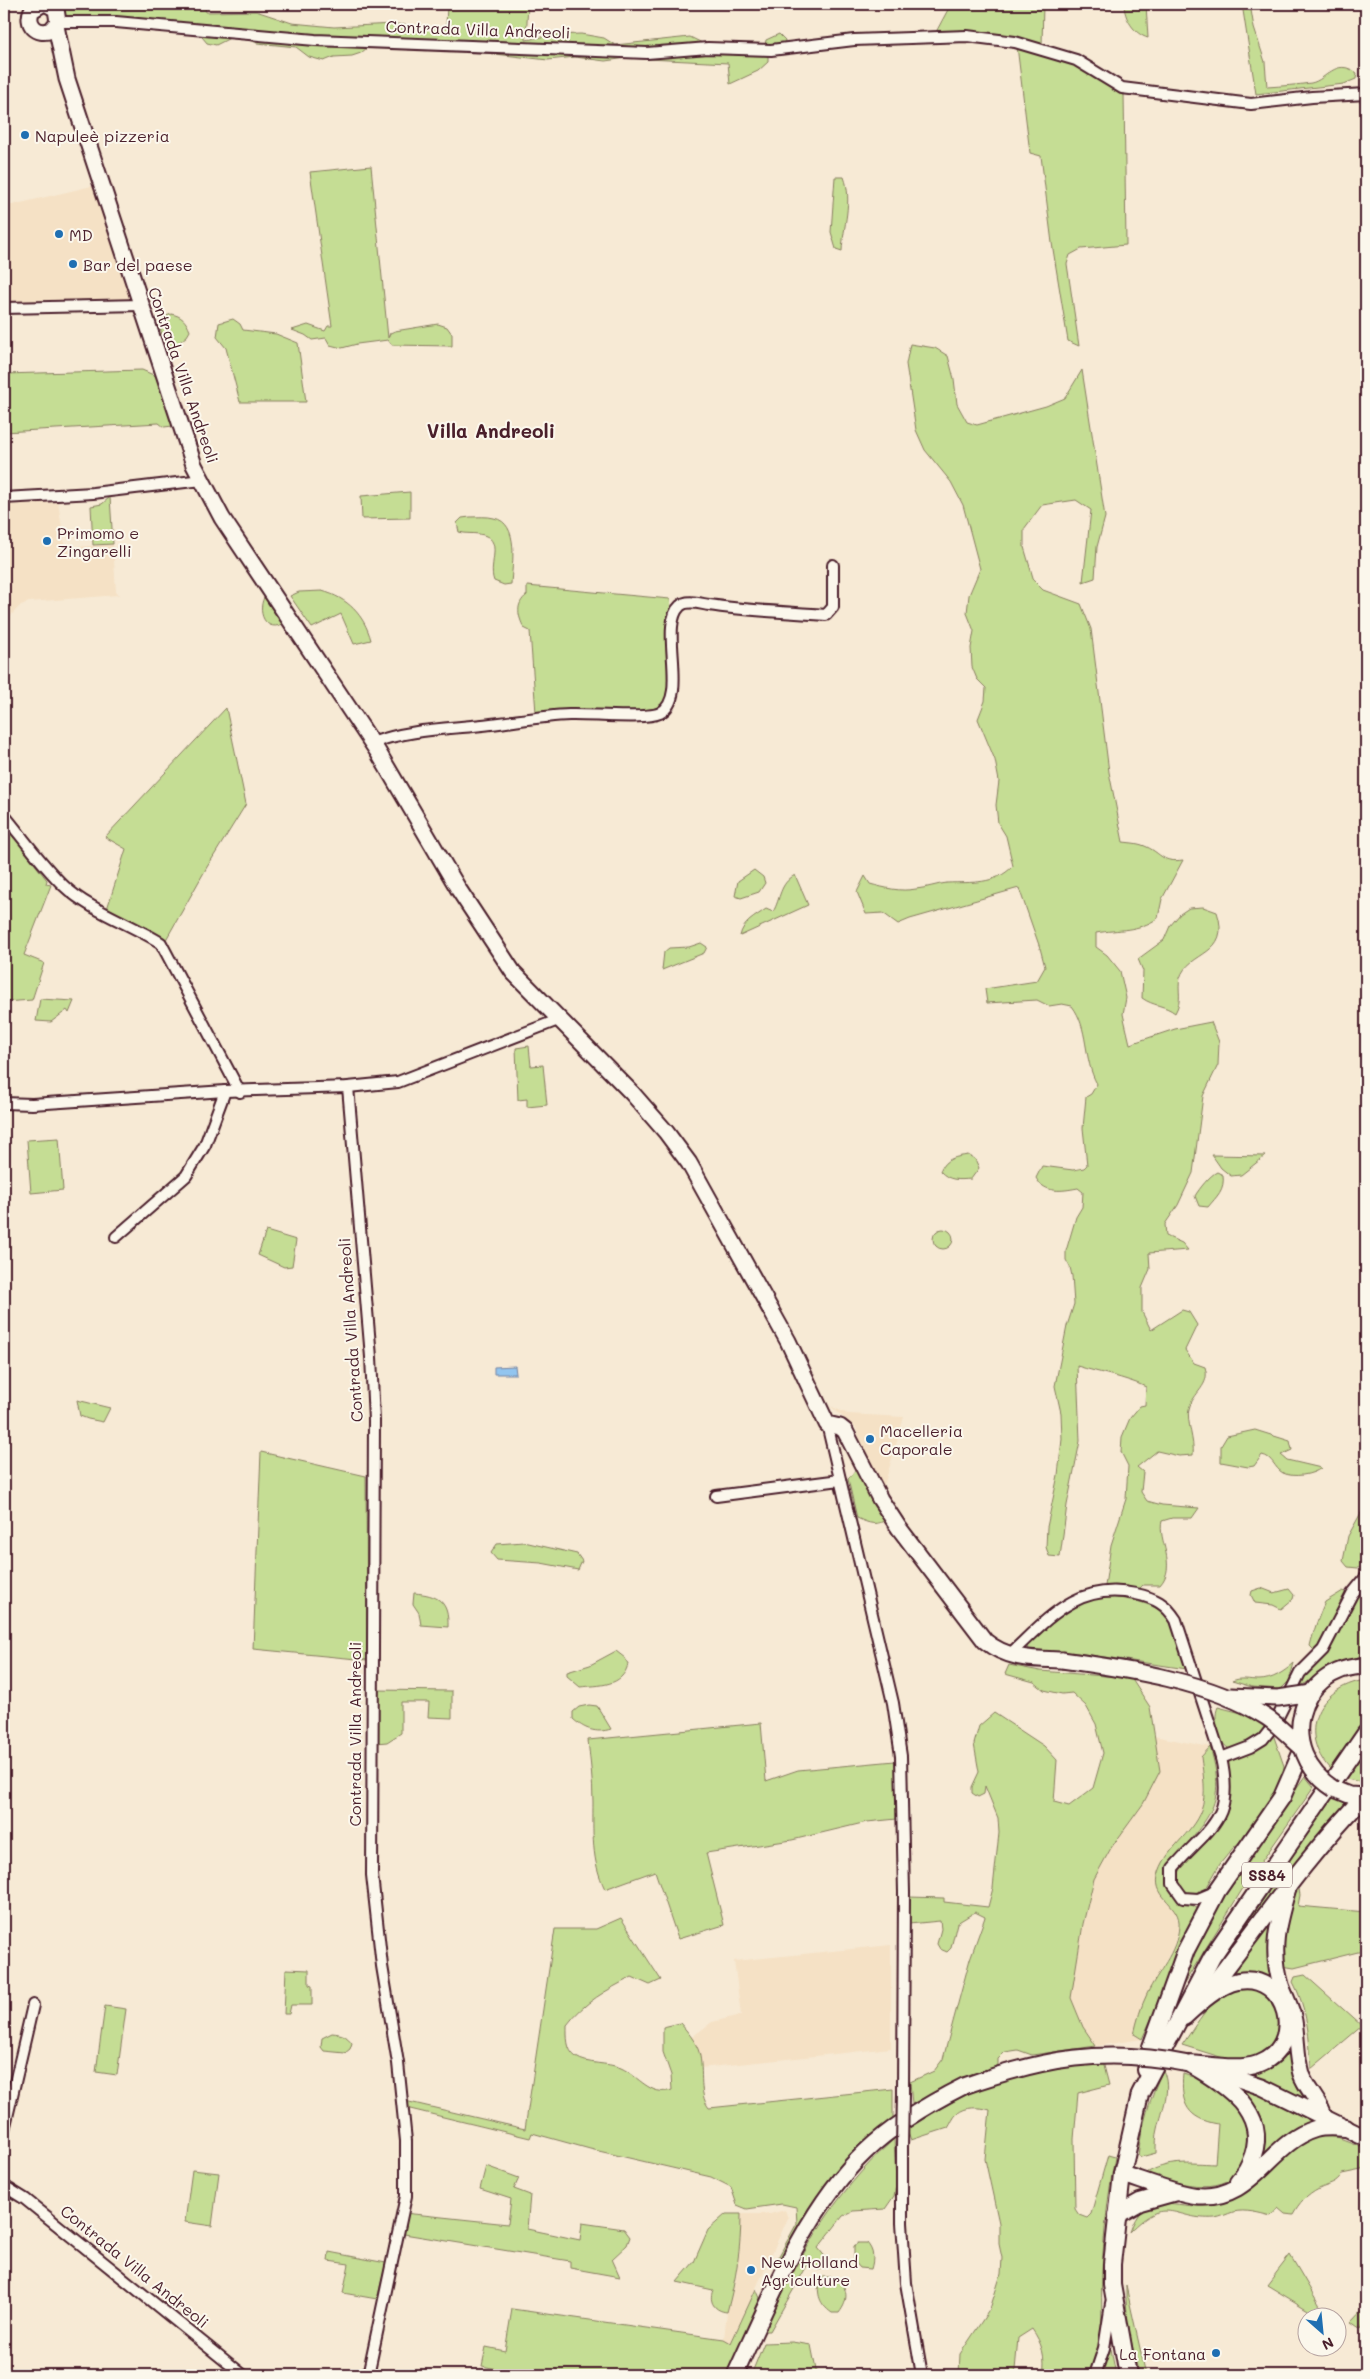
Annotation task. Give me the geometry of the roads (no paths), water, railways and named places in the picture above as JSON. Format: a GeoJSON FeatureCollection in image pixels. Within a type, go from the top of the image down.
{"type":"FeatureCollection","features":[{"type":"Feature","properties":{"kind":"main road"},"geometry":{"type":"LineString","coordinates":[[42,4],[56,10],[52,27],[36,30],[30,23],[30,13],[42,4]]}},
{"type":"Feature","properties":{"kind":"main road","name":"Contrada Villa Andreoli"},"geometry":{"type":"LineString","coordinates":[[52,27],[194,465],[222,518],[372,743],[459,890],[513,972],[558,1020],[632,1093],[689,1162],[788,1341],[827,1424]]}},
{"type":"Feature","properties":{"kind":"main road"},"geometry":{"type":"LineString","coordinates":[[827,1424],[840,1427],[845,1431],[880,1500],[898,1528],[985,1641],[996,1650],[1009,1655],[1126,1669],[1224,1696],[1267,1718],[1302,1749],[1315,1774],[1334,1789],[1349,1794],[1366,1796]]}},
{"type":"Feature","properties":{"kind":"main road"},"geometry":{"type":"LineString","coordinates":[[1140,2094],[1151,2047],[1186,1950],[1216,1892],[1282,1796],[1302,1749],[1300,1721],[1304,1706],[1312,1693],[1329,1677],[1358,1667],[1366,1658]]}},
{"type":"Feature","properties":{"kind":"main road"},"geometry":{"type":"LineString","coordinates":[[1224,1696],[1278,1698],[1312,1693]]}},
{"type":"Feature","properties":{"kind":"main road","name":"SS84"},"geometry":{"type":"LineString","coordinates":[[1128,2375],[1112,2285],[1122,2174],[1140,2094],[1212,1957],[1366,1733]]}},
{"type":"Feature","properties":{"kind":"main road"},"geometry":{"type":"LineString","coordinates":[[1198,2004],[1288,1886],[1341,1821],[1366,1796]]}},
{"type":"Feature","properties":{"kind":"main road"},"geometry":{"type":"LineString","coordinates":[[1288,1886],[1275,1934],[1276,1960],[1281,1984],[1294,2020],[1297,2057],[1301,2075],[1323,2112],[1324,2117]]}},
{"type":"Feature","properties":{"kind":"main road"},"geometry":{"type":"LineString","coordinates":[[735,2375],[797,2246],[832,2192],[865,2152],[917,2111],[964,2086],[1020,2068],[1065,2058],[1142,2056],[1190,2064],[1256,2065],[1269,2059],[1279,2049],[1286,2030],[1285,2010],[1278,1998],[1268,1988],[1249,1980],[1237,1981],[1228,1985],[1198,2004],[1176,2023]]}},
{"type":"Feature","properties":{"kind":"main road"},"geometry":{"type":"LineString","coordinates":[[1190,2064],[1262,2087],[1366,2138]]}},
{"type":"Feature","properties":{"kind":"main road"},"geometry":{"type":"LineString","coordinates":[[1190,2064],[1234,2092],[1255,2124],[1258,2134],[1257,2144],[1250,2163],[1240,2180],[1228,2188],[1207,2196]]}},
{"type":"Feature","properties":{"kind":"main road"},"geometry":{"type":"LineString","coordinates":[[1122,2174],[1176,2192],[1207,2196],[1220,2195],[1244,2185],[1300,2136],[1327,2127],[1346,2128]]}},
{"type":"Feature","properties":{"kind":"main road"},"geometry":{"type":"LineString","coordinates":[[1117,2215],[1140,2202],[1176,2192]]}},
{"type":"Feature","properties":{"kind":"street","name":"Contrada Villa Andreoli"},"geometry":{"type":"LineString","coordinates":[[52,27],[116,22],[315,40],[647,53],[708,48],[771,50],[846,41],[967,36],[1015,42],[1076,60],[1122,88],[1251,104],[1312,97],[1366,94]]}},
{"type":"Feature","properties":{"kind":"street"},"geometry":{"type":"LineString","coordinates":[[4,308],[141,305]]}},
{"type":"Feature","properties":{"kind":"street"},"geometry":{"type":"LineString","coordinates":[[4,498],[93,493],[202,480]]}},
{"type":"Feature","properties":{"kind":"street"},"geometry":{"type":"LineString","coordinates":[[372,743],[390,736],[499,724],[548,715],[644,716],[660,713],[670,700],[673,678],[673,618],[680,605],[688,602],[826,615],[833,607],[833,565]]}},
{"type":"Feature","properties":{"kind":"street"},"geometry":{"type":"LineString","coordinates":[[4,815],[65,887],[91,905],[139,929],[161,943],[240,1092]]}},
{"type":"Feature","properties":{"kind":"street"},"geometry":{"type":"LineString","coordinates":[[4,1102],[32,1104],[226,1091],[348,1087],[398,1082],[558,1020]]}},
{"type":"Feature","properties":{"kind":"street","name":"Contrada Villa Andreoli"},"geometry":{"type":"LineString","coordinates":[[348,1087],[371,1357],[374,1421],[372,1875],[382,1966],[398,2063],[406,2142],[406,2196],[368,2375]]}},
{"type":"Feature","properties":{"kind":"street"},"geometry":{"type":"LineString","coordinates":[[116,1237],[186,1176],[205,1145],[226,1091]]}},
{"type":"Feature","properties":{"kind":"street"},"geometry":{"type":"LineString","coordinates":[[827,1424],[893,1703],[901,1756],[904,1892],[902,2223],[906,2283],[922,2375]]}},
{"type":"Feature","properties":{"kind":"street"},"geometry":{"type":"LineString","coordinates":[[716,1496],[840,1480]]}},
{"type":"Feature","properties":{"kind":"street"},"geometry":{"type":"LineString","coordinates":[[1221,1758],[1250,1747],[1263,1739],[1274,1725],[1300,1673],[1323,1650],[1352,1594],[1366,1576]]}},
{"type":"Feature","properties":{"kind":"street"},"geometry":{"type":"LineString","coordinates":[[1009,1655],[1068,1603],[1092,1592],[1119,1590],[1147,1596],[1168,1607],[1176,1620],[1221,1758],[1226,1781],[1222,1810],[1210,1831],[1174,1868],[1173,1884],[1183,1898],[1198,1899],[1216,1892]]}},
{"type":"Feature","properties":{"kind":"street"},"geometry":{"type":"LineString","coordinates":[[4,2130],[33,2005]]}},
{"type":"Feature","properties":{"kind":"street","name":"Contrada Villa Andreoli"},"geometry":{"type":"LineString","coordinates":[[4,2186],[25,2199],[243,2375]]}},
{"type":"Feature","properties":{"kind":"street"},"geometry":{"type":"LineString","coordinates":[[1095,2375],[1104,2348],[1112,2285]]}},
{"type":"Feature","properties":{"kind":"water"},"geometry":{"type":"Polygon","coordinates":[[[515,1366],[516,1374],[494,1374],[494,1367],[515,1366]]]}},
{"type":"Feature","properties":{"kind":"place","name":"Napuleè pizzeria"},"geometry":{"type":"Point","coordinates":[25,135]}},
{"type":"Feature","properties":{"kind":"place","name":"MD"},"geometry":{"type":"Point","coordinates":[59,234]}},
{"type":"Feature","properties":{"kind":"place","name":"Bar del paese"},"geometry":{"type":"Point","coordinates":[73,264]}},
{"type":"Feature","properties":{"kind":"place","name":"Primomo e Zingarelli"},"geometry":{"type":"Point","coordinates":[47,541]}},
{"type":"Feature","properties":{"kind":"place","name":"Macelleria Caporale"},"geometry":{"type":"Point","coordinates":[870,1439]}},
{"type":"Feature","properties":{"kind":"place","name":"New Holland Agriculture"},"geometry":{"type":"Point","coordinates":[751,2270]}},
{"type":"Feature","properties":{"kind":"place","name":"La Fontana"},"geometry":{"type":"Point","coordinates":[1216,2353]}},
{"type":"Feature","properties":{"kind":"district","name":"Villa Andreoli"},"geometry":{"type":"Point","coordinates":[491,430]}}]}
